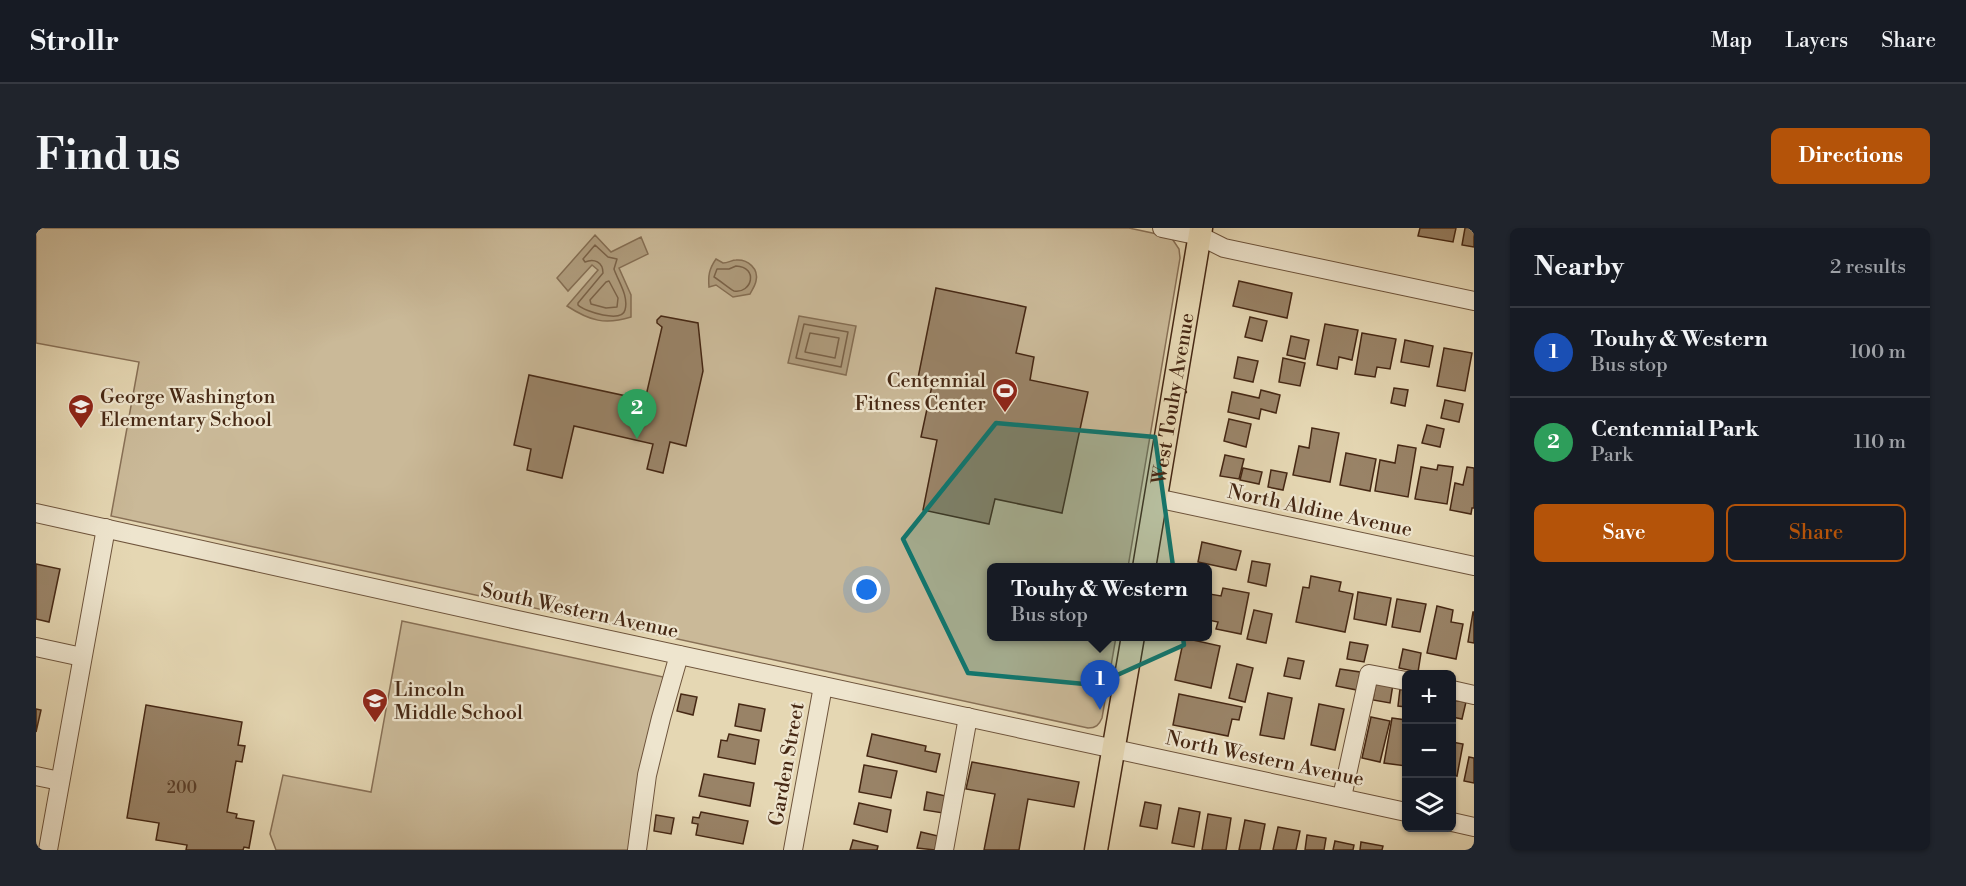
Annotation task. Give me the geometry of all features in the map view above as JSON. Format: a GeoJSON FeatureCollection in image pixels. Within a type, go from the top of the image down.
{"type":"FeatureCollection","features":[{"type":"Feature","properties":{"kind":"main road","name":"West Touhy Avenue"},"geometry":{"type":"LineString","coordinates":[[1145,563],[1200,232]]}},
{"type":"Feature","properties":{"kind":"main road"},"geometry":{"type":"LineString","coordinates":[[1096,850],[1132,641]]}},
{"type":"Feature","properties":{"kind":"street"},"geometry":{"type":"LineString","coordinates":[[1162,228],[1200,232],[1224,248],[1474,302]]}},
{"type":"Feature","properties":{"kind":"street","name":"North Aldine Avenue"},"geometry":{"type":"LineString","coordinates":[[1156,498],[1474,566]]}},
{"type":"Feature","properties":{"kind":"street","name":"South Western Avenue"},"geometry":{"type":"LineString","coordinates":[[36,513],[1114,749]]}},
{"type":"Feature","properties":{"kind":"street"},"geometry":{"type":"LineString","coordinates":[[48,850],[106,528]]}},
{"type":"Feature","properties":{"kind":"street"},"geometry":{"type":"LineString","coordinates":[[36,647],[82,657]]}},
{"type":"Feature","properties":{"kind":"street"},"geometry":{"type":"LineString","coordinates":[[637,850],[647,775],[679,655]]}},
{"type":"Feature","properties":{"kind":"street"},"geometry":{"type":"LineString","coordinates":[[1342,797],[1370,674],[1402,680]]}},
{"type":"Feature","properties":{"kind":"street","name":"Garden Street"},"geometry":{"type":"LineString","coordinates":[[793,850],[823,686]]}},
{"type":"Feature","properties":{"kind":"street"},"geometry":{"type":"LineString","coordinates":[[1456,691],[1474,695]]}},
{"type":"Feature","properties":{"kind":"street"},"geometry":{"type":"LineString","coordinates":[[944,850],[968,717]]}},
{"type":"Feature","properties":{"kind":"street","name":"North Western Avenue"},"geometry":{"type":"LineString","coordinates":[[1114,749],[1402,811]]}},
{"type":"Feature","properties":{"kind":"street"},"geometry":{"type":"LineString","coordinates":[[36,776],[60,781]]}},
{"type":"Feature","properties":{"kind":"street"},"geometry":{"type":"LineString","coordinates":[[1456,823],[1474,827]]}},
{"type":"Feature","properties":{"kind":"highlighted area"},"geometry":{"type":"Polygon","coordinates":[[[996,423],[1155,437],[1184,645],[1095,685],[968,673],[903,539],[996,423]]]}},
{"type":"Feature","properties":{"kind":"shaded area"},"geometry":{"type":"Polygon","coordinates":[[[36,228],[1129,228],[1171,237],[1179,249],[1180,258],[1129,563],[987,563],[987,641],[1115,641],[1102,718],[1097,726],[1088,728],[111,516],[139,362],[36,343],[36,228]]]}},
{"type":"Feature","properties":{"kind":"shaded area"},"geometry":{"type":"Polygon","coordinates":[[[402,621],[668,678],[631,850],[276,850],[270,834],[283,775],[371,792],[402,621]]]}},
{"type":"Feature","properties":{"kind":"water"},"geometry":{"type":"Polygon","coordinates":[[[595,235],[611,252],[641,237],[648,254],[619,268],[631,295],[631,317],[613,321],[598,320],[567,306],[598,270],[592,265],[568,291],[557,278],[595,235]]]}},
{"type":"Feature","properties":{"kind":"water"},"geometry":{"type":"Polygon","coordinates":[[[716,259],[723,263],[740,260],[752,266],[756,277],[750,294],[733,297],[716,285],[709,287],[710,273],[716,259]]]}},
{"type":"Feature","properties":{"kind":"water"},"geometry":{"type":"Polygon","coordinates":[[[799,316],[856,326],[846,375],[788,363],[799,316]]]}},
{"type":"Feature","properties":{"kind":"building"},"geometry":{"type":"Polygon","coordinates":[[[1420,228],[1456,228],[1453,242],[1418,236],[1420,228]]]}},
{"type":"Feature","properties":{"kind":"building"},"geometry":{"type":"Polygon","coordinates":[[[1465,228],[1474,228],[1474,247],[1462,245],[1465,228]]]}},
{"type":"Feature","properties":{"kind":"building"},"geometry":{"type":"Polygon","coordinates":[[[1239,281],[1292,293],[1287,318],[1233,306],[1239,281]]]}},
{"type":"Feature","properties":{"kind":"building","name":"Centennial Fitness Center"},"geometry":{"type":"Polygon","coordinates":[[[936,288],[1026,307],[1016,353],[1034,357],[1030,380],[1088,392],[1062,513],[995,499],[989,524],[923,510],[937,440],[921,437],[933,381],[918,378],[936,288]]]}},
{"type":"Feature","properties":{"kind":"building"},"geometry":{"type":"Polygon","coordinates":[[[661,316],[698,323],[703,371],[686,446],[670,442],[663,473],[647,469],[653,444],[574,426],[562,478],[527,470],[531,449],[514,445],[529,375],[645,400],[662,327],[657,320],[661,316]]]}},
{"type":"Feature","properties":{"kind":"building"},"geometry":{"type":"Polygon","coordinates":[[[1250,317],[1267,321],[1262,341],[1245,337],[1250,317]]]}},
{"type":"Feature","properties":{"kind":"building"},"geometry":{"type":"Polygon","coordinates":[[[1325,324],[1358,330],[1352,360],[1339,357],[1337,369],[1317,365],[1325,324]]]}},
{"type":"Feature","properties":{"kind":"building"},"geometry":{"type":"Polygon","coordinates":[[[1362,333],[1396,339],[1390,369],[1377,367],[1375,377],[1355,374],[1362,333]]]}},
{"type":"Feature","properties":{"kind":"building"},"geometry":{"type":"Polygon","coordinates":[[[1291,336],[1309,340],[1305,359],[1287,355],[1291,336]]]}},
{"type":"Feature","properties":{"kind":"building"},"geometry":{"type":"Polygon","coordinates":[[[1405,340],[1433,346],[1429,367],[1401,362],[1405,340]]]}},
{"type":"Feature","properties":{"kind":"building"},"geometry":{"type":"Polygon","coordinates":[[[1444,348],[1472,353],[1465,391],[1437,386],[1444,348]]]}},
{"type":"Feature","properties":{"kind":"building"},"geometry":{"type":"Polygon","coordinates":[[[1238,357],[1258,361],[1253,382],[1234,378],[1238,357]]]}},
{"type":"Feature","properties":{"kind":"building"},"geometry":{"type":"Polygon","coordinates":[[[1283,358],[1305,363],[1300,386],[1279,382],[1283,358]]]}},
{"type":"Feature","properties":{"kind":"building"},"geometry":{"type":"Polygon","coordinates":[[[1394,388],[1408,390],[1405,406],[1391,403],[1394,388]]]}},
{"type":"Feature","properties":{"kind":"building"},"geometry":{"type":"Polygon","coordinates":[[[1261,390],[1280,395],[1276,413],[1261,409],[1259,419],[1228,412],[1232,392],[1259,398],[1261,390]]]}},
{"type":"Feature","properties":{"kind":"building"},"geometry":{"type":"Polygon","coordinates":[[[1445,400],[1463,404],[1459,422],[1441,418],[1445,400]]]}},
{"type":"Feature","properties":{"kind":"building"},"geometry":{"type":"Polygon","coordinates":[[[1229,419],[1251,424],[1246,447],[1224,441],[1229,419]]]}},
{"type":"Feature","properties":{"kind":"building"},"geometry":{"type":"Polygon","coordinates":[[[1427,425],[1444,429],[1440,447],[1422,443],[1427,425]]]}},
{"type":"Feature","properties":{"kind":"building"},"geometry":{"type":"Polygon","coordinates":[[[1312,428],[1339,433],[1330,482],[1293,475],[1299,446],[1309,448],[1312,428]]]}},
{"type":"Feature","properties":{"kind":"building"},"geometry":{"type":"Polygon","coordinates":[[[1398,445],[1416,448],[1408,497],[1375,491],[1380,460],[1395,463],[1398,445]]]}},
{"type":"Feature","properties":{"kind":"building"},"geometry":{"type":"Polygon","coordinates":[[[1346,453],[1376,459],[1370,491],[1340,485],[1346,453]]]}},
{"type":"Feature","properties":{"kind":"building"},"geometry":{"type":"Polygon","coordinates":[[[1225,455],[1244,459],[1239,479],[1220,476],[1225,455]]]}},
{"type":"Feature","properties":{"kind":"building"},"geometry":{"type":"Polygon","coordinates":[[[1438,465],[1453,467],[1447,504],[1415,499],[1421,467],[1437,470],[1438,465]]]}},
{"type":"Feature","properties":{"kind":"building"},"geometry":{"type":"Polygon","coordinates":[[[1467,467],[1474,468],[1474,508],[1471,514],[1450,510],[1455,483],[1463,485],[1467,467]]]}},
{"type":"Feature","properties":{"kind":"building"},"geometry":{"type":"Polygon","coordinates":[[[1243,468],[1262,472],[1259,484],[1240,480],[1243,468]]]}},
{"type":"Feature","properties":{"kind":"building"},"geometry":{"type":"Polygon","coordinates":[[[1271,470],[1287,473],[1283,490],[1268,487],[1271,470]]]}},
{"type":"Feature","properties":{"kind":"building"},"geometry":{"type":"Polygon","coordinates":[[[1202,542],[1241,551],[1236,570],[1212,565],[1212,563],[1198,562],[1202,542]]]}},
{"type":"Feature","properties":{"kind":"building"},"geometry":{"type":"Polygon","coordinates":[[[1252,561],[1270,564],[1266,586],[1248,582],[1252,561]]]}},
{"type":"Feature","properties":{"kind":"building"},"geometry":{"type":"Polygon","coordinates":[[[36,564],[60,569],[49,622],[36,619],[36,564]]]}},
{"type":"Feature","properties":{"kind":"building"},"geometry":{"type":"Polygon","coordinates":[[[1311,576],[1341,582],[1339,591],[1353,594],[1345,632],[1296,622],[1303,587],[1309,588],[1311,576]]]}},
{"type":"Feature","properties":{"kind":"building"},"geometry":{"type":"Polygon","coordinates":[[[1223,588],[1249,593],[1241,634],[1216,629],[1218,622],[1212,621],[1212,594],[1221,596],[1223,588]]]}},
{"type":"Feature","properties":{"kind":"building"},"geometry":{"type":"Polygon","coordinates":[[[1358,592],[1391,598],[1386,625],[1354,619],[1358,592]]]}},
{"type":"Feature","properties":{"kind":"building"},"geometry":{"type":"Polygon","coordinates":[[[1397,599],[1426,604],[1420,632],[1392,627],[1397,599]]]}},
{"type":"Feature","properties":{"kind":"building"},"geometry":{"type":"Polygon","coordinates":[[[1437,606],[1453,610],[1451,622],[1463,624],[1456,659],[1427,653],[1437,606]]]}},
{"type":"Feature","properties":{"kind":"building"},"geometry":{"type":"Polygon","coordinates":[[[1254,610],[1272,614],[1266,643],[1247,639],[1254,610]]]}},
{"type":"Feature","properties":{"kind":"building"},"geometry":{"type":"Polygon","coordinates":[[[1474,612],[1474,643],[1468,642],[1474,612]]]}},
{"type":"Feature","properties":{"kind":"building"},"geometry":{"type":"Polygon","coordinates":[[[1183,641],[1198,641],[1220,646],[1211,688],[1175,680],[1183,641]]]}},
{"type":"Feature","properties":{"kind":"building"},"geometry":{"type":"Polygon","coordinates":[[[1350,642],[1368,645],[1364,662],[1347,659],[1350,642]]]}},
{"type":"Feature","properties":{"kind":"building"},"geometry":{"type":"Polygon","coordinates":[[[1403,649],[1421,653],[1418,670],[1399,668],[1403,649]]]}},
{"type":"Feature","properties":{"kind":"building"},"geometry":{"type":"Polygon","coordinates":[[[1288,658],[1304,661],[1300,679],[1284,676],[1288,658]]]}},
{"type":"Feature","properties":{"kind":"building"},"geometry":{"type":"Polygon","coordinates":[[[1237,664],[1253,668],[1245,702],[1229,698],[1237,664]]]}},
{"type":"Feature","properties":{"kind":"building"},"geometry":{"type":"Polygon","coordinates":[[[1340,669],[1360,672],[1357,690],[1336,686],[1340,669]]]}},
{"type":"Feature","properties":{"kind":"building"},"geometry":{"type":"Polygon","coordinates":[[[1376,681],[1393,684],[1390,703],[1373,700],[1376,681]]]}},
{"type":"Feature","properties":{"kind":"building"},"geometry":{"type":"Polygon","coordinates":[[[1400,689],[1402,690],[1402,706],[1398,706],[1400,689]]]}},
{"type":"Feature","properties":{"kind":"building"},"geometry":{"type":"Polygon","coordinates":[[[1268,693],[1292,698],[1284,739],[1260,735],[1268,693]]]}},
{"type":"Feature","properties":{"kind":"building"},"geometry":{"type":"Polygon","coordinates":[[[681,694],[697,697],[693,715],[677,711],[681,694]]]}},
{"type":"Feature","properties":{"kind":"building"},"geometry":{"type":"Polygon","coordinates":[[[1179,694],[1242,707],[1239,720],[1232,719],[1228,736],[1173,725],[1179,694]]]}},
{"type":"Feature","properties":{"kind":"building"},"geometry":{"type":"Polygon","coordinates":[[[1456,701],[1466,702],[1462,719],[1456,718],[1456,701]]]}},
{"type":"Feature","properties":{"kind":"building"},"geometry":{"type":"Polygon","coordinates":[[[739,704],[765,709],[761,731],[735,726],[739,704]]]}},
{"type":"Feature","properties":{"kind":"building"},"geometry":{"type":"Polygon","coordinates":[[[1319,704],[1344,709],[1335,750],[1311,745],[1319,704]]]}},
{"type":"Feature","properties":{"kind":"building"},"geometry":{"type":"Polygon","coordinates":[[[146,705],[242,722],[238,745],[245,746],[242,762],[236,761],[227,812],[237,814],[236,818],[254,821],[249,848],[244,847],[243,850],[186,850],[187,845],[156,840],[159,823],[127,818],[146,705]]]}},
{"type":"Feature","properties":{"kind":"building"},"geometry":{"type":"Polygon","coordinates":[[[36,709],[41,710],[36,732],[36,709]]]}},
{"type":"Feature","properties":{"kind":"building"},"geometry":{"type":"Polygon","coordinates":[[[1371,717],[1390,721],[1380,762],[1362,758],[1371,717]]]}},
{"type":"Feature","properties":{"kind":"building"},"geometry":{"type":"Polygon","coordinates":[[[1392,718],[1402,719],[1402,765],[1384,763],[1392,718]]]}},
{"type":"Feature","properties":{"kind":"building"},"geometry":{"type":"Polygon","coordinates":[[[729,734],[759,740],[755,764],[718,757],[721,740],[727,741],[729,734]]]}},
{"type":"Feature","properties":{"kind":"building"},"geometry":{"type":"Polygon","coordinates":[[[872,734],[926,746],[925,751],[940,754],[936,772],[867,756],[872,734]]]}},
{"type":"Feature","properties":{"kind":"building"},"geometry":{"type":"Polygon","coordinates":[[[1456,743],[1463,744],[1456,776],[1456,743]]]}},
{"type":"Feature","properties":{"kind":"building"},"geometry":{"type":"Polygon","coordinates":[[[1469,757],[1474,758],[1474,783],[1464,781],[1469,757]]]}},
{"type":"Feature","properties":{"kind":"building"},"geometry":{"type":"Polygon","coordinates":[[[972,762],[1079,782],[1074,807],[1028,799],[1019,850],[984,850],[995,794],[966,789],[972,762]]]}},
{"type":"Feature","properties":{"kind":"building"},"geometry":{"type":"Polygon","coordinates":[[[864,765],[897,771],[891,798],[859,792],[864,765]]]}},
{"type":"Feature","properties":{"kind":"building"},"geometry":{"type":"Polygon","coordinates":[[[704,774],[754,783],[750,806],[699,796],[704,774]]]}},
{"type":"Feature","properties":{"kind":"building"},"geometry":{"type":"Polygon","coordinates":[[[927,792],[946,796],[943,813],[924,810],[927,792]]]}},
{"type":"Feature","properties":{"kind":"building"},"geometry":{"type":"Polygon","coordinates":[[[1145,802],[1161,805],[1157,829],[1140,826],[1145,802]]]}},
{"type":"Feature","properties":{"kind":"building"},"geometry":{"type":"Polygon","coordinates":[[[859,803],[891,810],[887,832],[854,824],[859,803]]]}},
{"type":"Feature","properties":{"kind":"building"},"geometry":{"type":"Polygon","coordinates":[[[1179,808],[1200,812],[1194,847],[1172,843],[1179,808]]]}},
{"type":"Feature","properties":{"kind":"building"},"geometry":{"type":"Polygon","coordinates":[[[701,812],[748,821],[743,844],[696,835],[698,824],[692,823],[693,817],[699,818],[701,812]]]}},
{"type":"Feature","properties":{"kind":"building"},"geometry":{"type":"Polygon","coordinates":[[[1208,814],[1231,818],[1226,850],[1202,850],[1208,814]]]}},
{"type":"Feature","properties":{"kind":"building"},"geometry":{"type":"Polygon","coordinates":[[[656,815],[674,818],[671,834],[654,831],[656,815]]]}},
{"type":"Feature","properties":{"kind":"building"},"geometry":{"type":"Polygon","coordinates":[[[1245,820],[1265,824],[1260,850],[1239,850],[1245,820]]]}},
{"type":"Feature","properties":{"kind":"building"},"geometry":{"type":"Polygon","coordinates":[[[1278,827],[1300,831],[1296,850],[1273,850],[1278,827]]]}},
{"type":"Feature","properties":{"kind":"building"},"geometry":{"type":"Polygon","coordinates":[[[921,832],[938,836],[935,850],[917,848],[921,832]]]}},
{"type":"Feature","properties":{"kind":"building"},"geometry":{"type":"Polygon","coordinates":[[[1307,835],[1326,838],[1324,850],[1305,850],[1307,835]]]}},
{"type":"Feature","properties":{"kind":"building"},"geometry":{"type":"Polygon","coordinates":[[[853,840],[878,846],[877,850],[850,850],[853,840]]]}},
{"type":"Feature","properties":{"kind":"building"},"geometry":{"type":"Polygon","coordinates":[[[1335,841],[1354,845],[1353,850],[1333,850],[1335,841]]]}},
{"type":"Feature","properties":{"kind":"building"},"geometry":{"type":"Polygon","coordinates":[[[1361,842],[1383,846],[1382,850],[1360,850],[1361,842]]]}},
{"type":"Feature","properties":{"kind":"place","name":"Centennial Fitness Center"},"geometry":{"type":"Point","coordinates":[1005,414]}},
{"type":"Feature","properties":{"kind":"place","name":"George Washington Elementary School"},"geometry":{"type":"Point","coordinates":[81,430]}},
{"type":"Feature","properties":{"kind":"place","name":"Centennial Park"},"geometry":{"type":"Point","coordinates":[637,439]}},
{"type":"Feature","properties":{"kind":"place","name":"Touhy & Western"},"geometry":{"type":"Point","coordinates":[1100,710]}},
{"type":"Feature","properties":{"kind":"place","name":"Lincoln Middle School"},"geometry":{"type":"Point","coordinates":[375,724]}}]}
